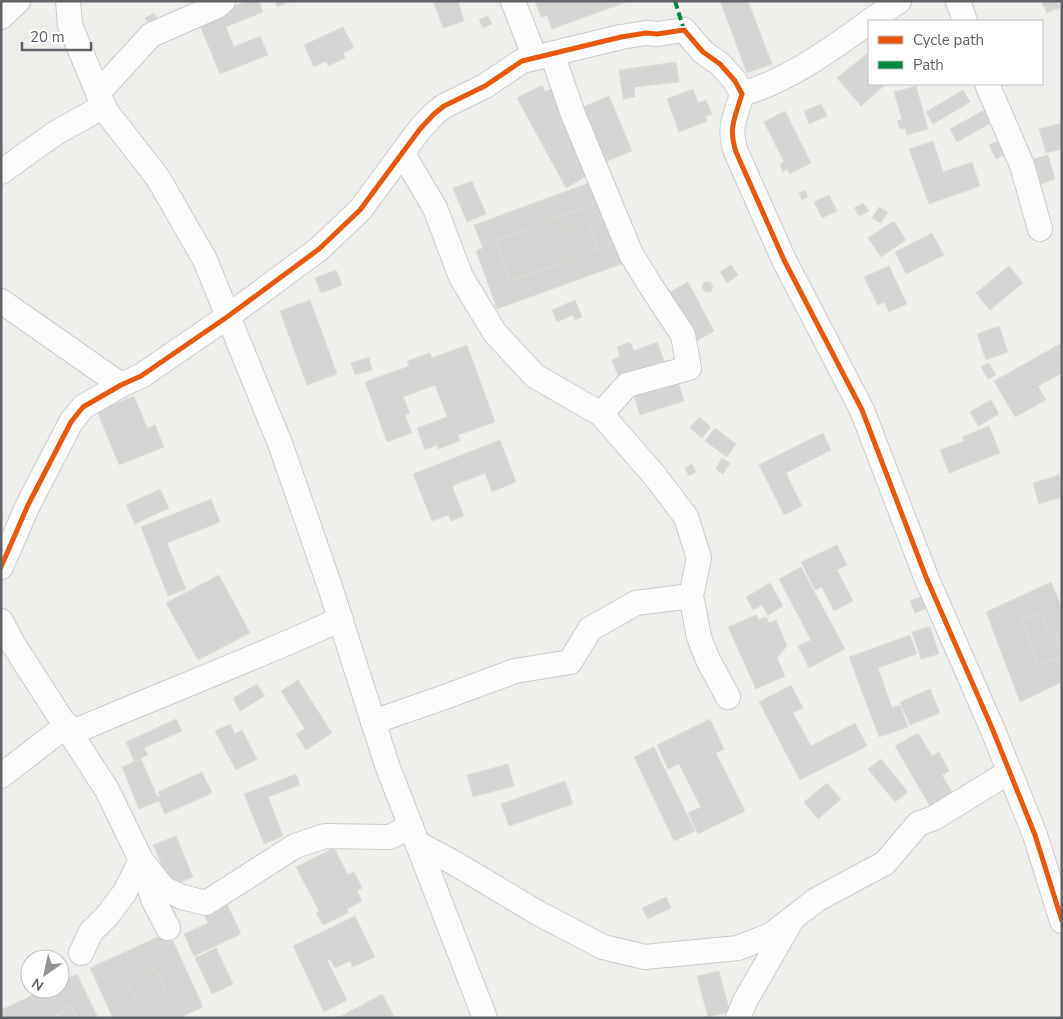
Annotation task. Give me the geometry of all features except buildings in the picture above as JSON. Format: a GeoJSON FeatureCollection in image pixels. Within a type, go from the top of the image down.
{"type":"FeatureCollection","features":[{"type":"Feature","properties":{"kind":"street"},"geometry":{"type":"LineString","coordinates":[[1,18],[18,1]]}},
{"type":"Feature","properties":{"kind":"street"},"geometry":{"type":"LineString","coordinates":[[68,1],[70,25],[106,110],[158,178],[204,260],[281,446],[387,765],[485,1018]]}},
{"type":"Feature","properties":{"kind":"street"},"geometry":{"type":"LineString","coordinates":[[1,172],[101,99],[151,35],[217,6],[223,1]]}},
{"type":"Feature","properties":{"kind":"street"},"geometry":{"type":"LineString","coordinates":[[513,1],[573,114],[631,254],[683,335],[689,368],[627,385],[601,414]]}},
{"type":"Feature","properties":{"kind":"street"},"geometry":{"type":"LineString","coordinates":[[873,20],[899,1]]}},
{"type":"Feature","properties":{"kind":"street"},"geometry":{"type":"LineString","coordinates":[[958,1],[965,20]]}},
{"type":"Feature","properties":{"kind":"street"},"geometry":{"type":"LineString","coordinates":[[742,94],[774,83],[828,51],[868,23]]}},
{"type":"Feature","properties":{"kind":"street"},"geometry":{"type":"LineString","coordinates":[[1,567],[28,505],[71,422],[83,407],[141,376],[227,317],[312,254],[360,210],[420,129],[444,106],[485,86],[522,61],[621,37],[684,30],[703,52],[720,64],[735,80],[742,94],[732,126],[732,138],[736,152],[784,260],[862,410],[926,577],[1034,835],[1062,921]]}},
{"type":"Feature","properties":{"kind":"street"},"geometry":{"type":"LineString","coordinates":[[988,85],[1022,165],[1040,229]]}},
{"type":"Feature","properties":{"kind":"street"},"geometry":{"type":"LineString","coordinates":[[402,154],[435,208],[461,277],[494,333],[535,376],[601,414],[655,476],[686,517],[700,558],[691,596],[699,637],[708,660],[728,697]]}},
{"type":"Feature","properties":{"kind":"street"},"geometry":{"type":"LineString","coordinates":[[1,301],[121,385]]}},
{"type":"Feature","properties":{"kind":"street"},"geometry":{"type":"LineString","coordinates":[[373,722],[515,670],[570,662],[590,629],[636,604],[691,596]]}},
{"type":"Feature","properties":{"kind":"street"},"geometry":{"type":"LineString","coordinates":[[1,776],[69,729],[273,650],[340,620]]}},
{"type":"Feature","properties":{"kind":"street"},"geometry":{"type":"LineString","coordinates":[[1,621],[13,644],[107,790],[141,860],[153,899],[168,928]]}},
{"type":"Feature","properties":{"kind":"street"},"geometry":{"type":"LineString","coordinates":[[141,860],[163,888],[182,897],[206,903],[295,846],[325,836],[390,837],[415,835],[456,864],[538,914],[603,947],[645,957],[738,948],[771,935],[816,900],[885,863],[918,824],[934,818],[1009,772]]}},
{"type":"Feature","properties":{"kind":"street"},"geometry":{"type":"LineString","coordinates":[[81,953],[91,932],[107,916],[125,892],[141,860]]}},
{"type":"Feature","properties":{"kind":"street"},"geometry":{"type":"LineString","coordinates":[[738,1018],[746,1000],[792,920]]}},
{"type":"Feature","properties":{"kind":"marked path"},"geometry":{"type":"LineString","coordinates":[[675,1],[684,30]]}},
{"type":"Feature","properties":{"kind":"cycle path"},"geometry":{"type":"LineString","coordinates":[[1,567],[28,505],[71,422],[83,407],[141,376],[227,317],[319,249],[360,210],[420,129],[444,106],[485,86],[522,61],[621,37],[684,30],[703,52],[720,64],[735,81],[742,94],[733,129],[736,152],[784,260],[862,410],[926,577],[992,728],[1035,835],[1062,921]]}}]}
